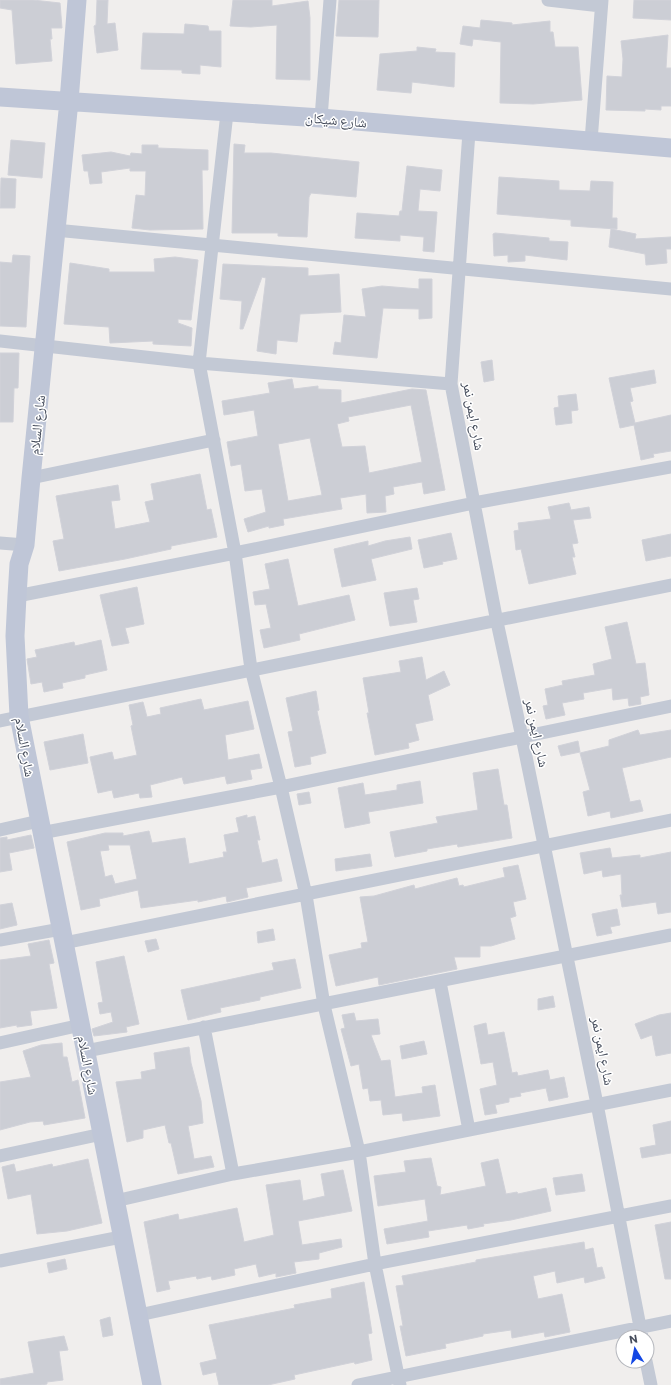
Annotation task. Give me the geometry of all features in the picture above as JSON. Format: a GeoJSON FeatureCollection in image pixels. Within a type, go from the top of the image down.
{"type":"FeatureCollection","features":[{"type":"Feature","properties":{"kind":"street","name":"شارع السلام"},"geometry":{"type":"LineString","coordinates":[[77,0],[69,100],[55,230],[32,478],[25,545],[19,564],[15,636],[19,716],[152,1385]]}},
{"type":"Feature","properties":{"kind":"street"},"geometry":{"type":"LineString","coordinates":[[321,118],[330,0]]}},
{"type":"Feature","properties":{"kind":"street"},"geometry":{"type":"LineString","coordinates":[[548,0],[602,3],[591,141]]}},
{"type":"Feature","properties":{"kind":"street","name":"شارع شيكان"},"geometry":{"type":"LineString","coordinates":[[0,97],[69,100],[227,113],[321,118],[469,132],[671,148]]}},
{"type":"Feature","properties":{"kind":"street"},"geometry":{"type":"LineString","coordinates":[[227,113],[199,363],[235,553],[251,668],[282,787],[306,894],[324,1005],[359,1152],[375,1264],[400,1381]]}},
{"type":"Feature","properties":{"kind":"street","name":"شارع ايمن نمر"},"geometry":{"type":"LineString","coordinates":[[469,132],[451,384],[497,622],[568,957],[640,1329]]}},
{"type":"Feature","properties":{"kind":"street"},"geometry":{"type":"LineString","coordinates":[[55,230],[670,292]]}},
{"type":"Feature","properties":{"kind":"street"},"geometry":{"type":"LineString","coordinates":[[0,341],[199,363],[451,384]]}},
{"type":"Feature","properties":{"kind":"street"},"geometry":{"type":"LineString","coordinates":[[32,478],[214,440]]}},
{"type":"Feature","properties":{"kind":"street"},"geometry":{"type":"LineString","coordinates":[[17,596],[235,553],[474,503],[671,467]]}},
{"type":"Feature","properties":{"kind":"street"},"geometry":{"type":"LineString","coordinates":[[0,543],[25,545]]}},
{"type":"Feature","properties":{"kind":"street"},"geometry":{"type":"LineString","coordinates":[[0,720],[251,668],[497,622],[671,585]]}},
{"type":"Feature","properties":{"kind":"street"},"geometry":{"type":"LineString","coordinates":[[0,830],[40,827],[282,787],[671,706]]}},
{"type":"Feature","properties":{"kind":"street"},"geometry":{"type":"LineString","coordinates":[[0,940],[62,936],[306,894],[545,847],[671,820]]}},
{"type":"Feature","properties":{"kind":"street"},"geometry":{"type":"LineString","coordinates":[[86,1052],[204,1027],[568,957],[671,935]]}},
{"type":"Feature","properties":{"kind":"street"},"geometry":{"type":"LineString","coordinates":[[440,982],[469,1130]]}},
{"type":"Feature","properties":{"kind":"street"},"geometry":{"type":"LineString","coordinates":[[0,1043],[81,1026]]}},
{"type":"Feature","properties":{"kind":"street"},"geometry":{"type":"LineString","coordinates":[[204,1027],[233,1174]]}},
{"type":"Feature","properties":{"kind":"street"},"geometry":{"type":"LineString","coordinates":[[115,1201],[233,1174],[359,1152],[671,1090]]}},
{"type":"Feature","properties":{"kind":"street"},"geometry":{"type":"LineString","coordinates":[[0,1156],[102,1134]]}},
{"type":"Feature","properties":{"kind":"street"},"geometry":{"type":"LineString","coordinates":[[139,1315],[375,1264],[671,1206]]}},
{"type":"Feature","properties":{"kind":"street"},"geometry":{"type":"LineString","coordinates":[[0,1261],[122,1237]]}},
{"type":"Feature","properties":{"kind":"street"},"geometry":{"type":"LineString","coordinates":[[649,1329],[671,1321]]}},
{"type":"Feature","properties":{"kind":"street"},"geometry":{"type":"LineString","coordinates":[[358,1385],[400,1381],[615,1337]]}},
{"type":"Feature","properties":{"kind":"street"},"geometry":{"type":"LineString","coordinates":[[648,1369],[651,1385]]}},
{"type":"Feature","properties":{"kind":"building"},"geometry":{"type":"Polygon","coordinates":[[[0,0],[33,0],[60,3],[62,28],[51,28],[52,39],[50,39],[52,61],[16,64],[12,10],[0,8],[0,0]]]}},
{"type":"Feature","properties":{"kind":"building"},"geometry":{"type":"Polygon","coordinates":[[[97,0],[108,0],[107,24],[115,23],[118,50],[97,53],[94,26],[96,25],[97,0]]]}},
{"type":"Feature","properties":{"kind":"building"},"geometry":{"type":"Polygon","coordinates":[[[233,0],[272,0],[272,6],[308,1],[310,18],[310,80],[276,79],[277,25],[251,27],[230,26],[233,0]]]}},
{"type":"Feature","properties":{"kind":"building"},"geometry":{"type":"Polygon","coordinates":[[[339,0],[379,0],[378,37],[336,36],[339,0]]]}},
{"type":"Feature","properties":{"kind":"building"},"geometry":{"type":"Polygon","coordinates":[[[634,0],[671,0],[671,20],[633,18],[634,0]]]}},
{"type":"Feature","properties":{"kind":"building"},"geometry":{"type":"Polygon","coordinates":[[[481,20],[512,23],[512,25],[550,21],[550,32],[553,32],[555,47],[578,47],[582,100],[533,104],[500,103],[501,42],[473,39],[472,46],[460,44],[463,26],[480,28],[481,20]]]}},
{"type":"Feature","properties":{"kind":"building"},"geometry":{"type":"Polygon","coordinates":[[[185,24],[208,26],[209,31],[221,31],[221,67],[200,65],[200,74],[182,73],[182,70],[141,69],[143,33],[184,34],[185,24]]]}},
{"type":"Feature","properties":{"kind":"building"},"geometry":{"type":"Polygon","coordinates":[[[668,35],[666,68],[671,68],[671,106],[661,106],[661,110],[645,109],[645,111],[606,110],[607,76],[622,77],[623,59],[621,41],[668,35]]]}},
{"type":"Feature","properties":{"kind":"building"},"geometry":{"type":"Polygon","coordinates":[[[417,47],[436,49],[435,52],[455,53],[454,87],[412,82],[411,93],[377,90],[380,54],[417,51],[417,47]]]}},
{"type":"Feature","properties":{"kind":"building"},"geometry":{"type":"Polygon","coordinates":[[[11,140],[45,143],[42,178],[8,175],[11,140]]]}},
{"type":"Feature","properties":{"kind":"building"},"geometry":{"type":"Polygon","coordinates":[[[234,144],[245,145],[244,153],[271,153],[359,162],[356,197],[311,193],[309,197],[307,237],[278,236],[278,233],[232,233],[234,144]]]}},
{"type":"Feature","properties":{"kind":"building"},"geometry":{"type":"Polygon","coordinates":[[[142,145],[158,145],[158,148],[208,150],[208,170],[202,170],[203,229],[150,230],[132,228],[136,195],[145,196],[146,171],[130,171],[130,168],[101,172],[102,183],[90,184],[88,171],[84,171],[82,155],[111,152],[130,156],[131,153],[142,154],[142,145]]]}},
{"type":"Feature","properties":{"kind":"building"},"geometry":{"type":"Polygon","coordinates":[[[407,166],[442,170],[440,191],[420,189],[418,211],[437,212],[434,252],[423,251],[424,237],[400,235],[400,241],[355,238],[357,213],[399,216],[400,211],[402,211],[407,166]]]}},
{"type":"Feature","properties":{"kind":"building"},"geometry":{"type":"Polygon","coordinates":[[[499,177],[559,181],[559,190],[590,191],[591,181],[613,182],[612,218],[617,218],[617,229],[571,226],[571,220],[497,214],[499,177]]]}},
{"type":"Feature","properties":{"kind":"building"},"geometry":{"type":"Polygon","coordinates":[[[1,178],[16,179],[15,208],[0,208],[1,178]]]}},
{"type":"Feature","properties":{"kind":"building"},"geometry":{"type":"Polygon","coordinates":[[[611,229],[636,234],[635,239],[671,237],[671,249],[666,249],[667,263],[646,265],[645,254],[609,247],[611,229]]]}},
{"type":"Feature","properties":{"kind":"building"},"geometry":{"type":"Polygon","coordinates":[[[493,234],[549,238],[549,241],[568,242],[567,260],[525,255],[525,261],[508,262],[508,255],[494,256],[493,234]]]}},
{"type":"Feature","properties":{"kind":"building"},"geometry":{"type":"Polygon","coordinates":[[[13,255],[30,256],[26,327],[0,326],[0,262],[12,263],[13,255]]]}},
{"type":"Feature","properties":{"kind":"building"},"geometry":{"type":"Polygon","coordinates":[[[175,257],[198,260],[191,320],[178,319],[178,323],[192,328],[191,346],[153,344],[153,341],[110,343],[109,327],[64,324],[70,263],[109,269],[109,272],[155,272],[154,259],[175,257]]]}},
{"type":"Feature","properties":{"kind":"building"},"geometry":{"type":"Polygon","coordinates":[[[223,264],[308,268],[308,276],[339,274],[341,312],[300,314],[297,342],[277,340],[276,354],[257,351],[266,278],[262,277],[243,329],[240,329],[242,301],[220,299],[223,264]]]}},
{"type":"Feature","properties":{"kind":"building"},"geometry":{"type":"Polygon","coordinates":[[[419,279],[432,279],[432,318],[419,319],[419,309],[383,308],[377,358],[333,354],[335,342],[341,343],[344,315],[366,317],[362,289],[382,286],[419,289],[419,279]]]}},
{"type":"Feature","properties":{"kind":"building"},"geometry":{"type":"Polygon","coordinates":[[[0,353],[19,353],[18,388],[14,388],[13,422],[0,422],[0,353]]]}},
{"type":"Feature","properties":{"kind":"building"},"geometry":{"type":"Polygon","coordinates":[[[492,360],[494,380],[484,382],[481,362],[492,360]]]}},
{"type":"Feature","properties":{"kind":"building"},"geometry":{"type":"Polygon","coordinates":[[[654,370],[656,383],[630,388],[633,401],[630,402],[635,423],[671,415],[671,451],[653,454],[654,457],[641,460],[634,425],[620,428],[609,378],[654,370]]]}},
{"type":"Feature","properties":{"kind":"building"},"geometry":{"type":"Polygon","coordinates":[[[292,379],[294,389],[318,386],[318,389],[341,390],[341,403],[412,389],[426,390],[445,490],[424,494],[422,482],[393,487],[394,494],[385,496],[386,512],[367,513],[366,494],[340,498],[342,509],[283,519],[284,525],[269,528],[269,526],[248,532],[244,519],[266,512],[262,489],[245,491],[241,464],[231,466],[227,442],[258,436],[254,410],[224,415],[222,401],[270,393],[268,383],[292,379]],[[411,405],[348,417],[349,421],[337,424],[342,447],[365,446],[369,473],[422,462],[411,405]],[[310,438],[278,444],[288,501],[322,495],[310,438]]]}},
{"type":"Feature","properties":{"kind":"building"},"geometry":{"type":"Polygon","coordinates":[[[576,394],[578,410],[571,411],[572,423],[556,425],[554,408],[559,407],[558,396],[576,394]]]}},
{"type":"Feature","properties":{"kind":"building"},"geometry":{"type":"Polygon","coordinates":[[[200,474],[207,510],[211,509],[217,537],[171,546],[171,549],[125,559],[59,571],[53,541],[64,539],[56,496],[118,485],[120,500],[111,501],[115,529],[150,522],[145,502],[154,500],[151,484],[200,474]]]}},
{"type":"Feature","properties":{"kind":"building"},"geometry":{"type":"Polygon","coordinates":[[[569,503],[571,510],[589,507],[591,518],[573,520],[578,543],[572,544],[575,557],[572,557],[576,574],[529,584],[521,549],[516,550],[514,531],[519,530],[518,523],[551,519],[548,507],[569,503]]]}},
{"type":"Feature","properties":{"kind":"building"},"geometry":{"type":"Polygon","coordinates":[[[451,533],[457,559],[424,568],[418,540],[451,533]]]}},
{"type":"Feature","properties":{"kind":"building"},"geometry":{"type":"Polygon","coordinates":[[[671,534],[671,556],[646,561],[642,540],[671,534]]]}},
{"type":"Feature","properties":{"kind":"building"},"geometry":{"type":"Polygon","coordinates":[[[410,537],[412,549],[371,559],[376,580],[342,587],[334,549],[368,541],[368,546],[385,541],[410,537]]]}},
{"type":"Feature","properties":{"kind":"building"},"geometry":{"type":"Polygon","coordinates":[[[288,559],[298,606],[349,595],[355,620],[299,634],[300,640],[264,648],[260,630],[271,628],[266,604],[255,605],[253,592],[270,589],[265,564],[288,559]]]}},
{"type":"Feature","properties":{"kind":"building"},"geometry":{"type":"Polygon","coordinates":[[[137,587],[144,624],[125,628],[129,643],[112,646],[100,595],[137,587]]]}},
{"type":"Feature","properties":{"kind":"building"},"geometry":{"type":"Polygon","coordinates":[[[417,588],[419,599],[413,600],[417,622],[390,626],[384,593],[417,588]]]}},
{"type":"Feature","properties":{"kind":"building"},"geometry":{"type":"Polygon","coordinates":[[[627,622],[636,664],[645,663],[649,695],[640,697],[641,704],[629,706],[628,698],[613,700],[612,688],[583,693],[584,699],[562,703],[565,715],[546,719],[543,706],[548,705],[545,689],[563,685],[562,681],[595,675],[593,664],[612,659],[605,627],[627,622]]]}},
{"type":"Feature","properties":{"kind":"building"},"geometry":{"type":"Polygon","coordinates":[[[101,640],[107,670],[85,675],[85,678],[62,683],[63,688],[44,692],[42,682],[31,684],[27,659],[37,657],[35,650],[74,642],[75,646],[101,640]]]}},
{"type":"Feature","properties":{"kind":"building"},"geometry":{"type":"Polygon","coordinates":[[[422,657],[426,680],[444,671],[450,685],[428,695],[433,720],[415,724],[419,740],[408,743],[409,748],[375,755],[367,713],[369,713],[363,678],[401,672],[399,661],[422,657]]]}},
{"type":"Feature","properties":{"kind":"building"},"geometry":{"type":"Polygon","coordinates":[[[316,691],[319,710],[317,711],[326,753],[310,757],[311,764],[295,767],[288,732],[293,731],[286,698],[316,691]]]}},
{"type":"Feature","properties":{"kind":"building"},"geometry":{"type":"Polygon","coordinates":[[[201,699],[204,710],[248,701],[254,729],[225,735],[228,760],[259,754],[262,768],[250,770],[252,779],[227,784],[225,776],[184,784],[182,777],[150,785],[152,797],[140,798],[139,793],[114,798],[112,790],[98,793],[90,757],[112,752],[114,760],[137,755],[131,726],[133,725],[129,705],[143,702],[147,717],[161,714],[160,708],[201,699]]]}},
{"type":"Feature","properties":{"kind":"building"},"geometry":{"type":"Polygon","coordinates":[[[638,730],[640,735],[671,730],[671,757],[622,768],[630,802],[640,800],[643,811],[611,818],[610,811],[588,816],[583,792],[590,790],[580,753],[609,746],[609,740],[638,730]]]}},
{"type":"Feature","properties":{"kind":"building"},"geometry":{"type":"Polygon","coordinates":[[[83,734],[88,763],[50,770],[44,742],[83,734]]]}},
{"type":"Feature","properties":{"kind":"building"},"geometry":{"type":"Polygon","coordinates":[[[578,741],[580,752],[561,756],[558,746],[578,741]]]}},
{"type":"Feature","properties":{"kind":"building"},"geometry":{"type":"Polygon","coordinates":[[[498,769],[504,805],[507,805],[512,838],[458,847],[457,844],[427,849],[427,851],[395,857],[390,832],[438,823],[436,817],[478,810],[473,773],[498,769]]]}},
{"type":"Feature","properties":{"kind":"building"},"geometry":{"type":"Polygon","coordinates":[[[420,781],[423,803],[368,812],[370,823],[345,828],[338,788],[363,783],[365,795],[397,790],[397,785],[420,781]]]}},
{"type":"Feature","properties":{"kind":"building"},"geometry":{"type":"Polygon","coordinates":[[[309,792],[311,803],[299,805],[297,794],[309,792]]]}},
{"type":"Feature","properties":{"kind":"building"},"geometry":{"type":"Polygon","coordinates":[[[247,815],[247,818],[255,816],[260,840],[257,840],[262,863],[277,859],[282,881],[246,888],[248,897],[227,902],[226,896],[198,902],[198,900],[141,908],[138,890],[99,899],[100,906],[81,910],[67,842],[105,833],[123,833],[123,836],[149,831],[152,843],[185,838],[189,864],[224,857],[223,852],[227,852],[224,835],[239,832],[236,818],[247,815]],[[108,845],[109,850],[100,851],[105,877],[112,875],[115,884],[137,879],[130,845],[108,845]]]}},
{"type":"Feature","properties":{"kind":"building"},"geometry":{"type":"Polygon","coordinates":[[[31,835],[34,848],[9,853],[12,870],[0,872],[0,838],[7,837],[7,840],[31,835]]]}},
{"type":"Feature","properties":{"kind":"building"},"geometry":{"type":"Polygon","coordinates":[[[610,848],[612,858],[640,855],[640,858],[671,852],[671,912],[658,914],[656,902],[622,907],[620,895],[622,895],[621,874],[603,877],[602,870],[584,874],[580,853],[610,848]]]}},
{"type":"Feature","properties":{"kind":"building"},"geometry":{"type":"Polygon","coordinates":[[[370,854],[372,866],[336,871],[335,859],[370,854]]]}},
{"type":"Feature","properties":{"kind":"building"},"geometry":{"type":"Polygon","coordinates":[[[518,865],[526,899],[513,902],[516,916],[510,918],[515,939],[491,946],[480,946],[480,957],[454,957],[457,969],[379,985],[378,977],[336,986],[329,955],[362,948],[361,943],[368,942],[360,897],[374,896],[414,885],[415,889],[457,878],[459,886],[463,885],[464,887],[505,877],[503,868],[518,865]]]}},
{"type":"Feature","properties":{"kind":"building"},"geometry":{"type":"Polygon","coordinates":[[[12,903],[17,925],[0,929],[0,905],[12,903]]]}},
{"type":"Feature","properties":{"kind":"building"},"geometry":{"type":"Polygon","coordinates":[[[617,909],[620,925],[610,927],[612,933],[597,936],[592,914],[617,909]]]}},
{"type":"Feature","properties":{"kind":"building"},"geometry":{"type":"Polygon","coordinates":[[[273,929],[275,940],[258,943],[257,932],[273,929]]]}},
{"type":"Feature","properties":{"kind":"building"},"geometry":{"type":"Polygon","coordinates":[[[156,939],[159,949],[148,952],[145,941],[156,939]]]}},
{"type":"Feature","properties":{"kind":"building"},"geometry":{"type":"Polygon","coordinates":[[[49,940],[54,963],[49,964],[57,1008],[30,1011],[32,1025],[17,1027],[17,1025],[0,1028],[0,960],[31,956],[28,944],[49,940]]]}},
{"type":"Feature","properties":{"kind":"building"},"geometry":{"type":"Polygon","coordinates":[[[124,956],[139,1024],[126,1027],[127,1032],[94,1036],[92,1029],[113,1022],[111,1012],[100,1014],[98,1003],[103,1002],[96,962],[124,956]]]}},
{"type":"Feature","properties":{"kind":"building"},"geometry":{"type":"Polygon","coordinates":[[[295,959],[301,988],[260,997],[260,1000],[220,1008],[221,1012],[188,1020],[181,990],[274,970],[272,963],[295,959]]]}},
{"type":"Feature","properties":{"kind":"building"},"geometry":{"type":"Polygon","coordinates":[[[553,996],[555,1007],[538,1010],[538,999],[553,996]]]}},
{"type":"Feature","properties":{"kind":"building"},"geometry":{"type":"Polygon","coordinates":[[[354,1013],[356,1021],[378,1019],[380,1034],[371,1035],[381,1061],[390,1060],[395,1097],[423,1093],[422,1087],[435,1085],[440,1116],[403,1121],[402,1113],[383,1115],[381,1100],[370,1101],[368,1088],[363,1089],[359,1064],[351,1066],[341,1029],[345,1028],[342,1015],[354,1013]]]}},
{"type":"Feature","properties":{"kind":"building"},"geometry":{"type":"Polygon","coordinates":[[[671,1013],[671,1053],[656,1056],[652,1035],[641,1039],[635,1024],[659,1015],[671,1013]]]}},
{"type":"Feature","properties":{"kind":"building"},"geometry":{"type":"Polygon","coordinates":[[[486,1023],[488,1035],[504,1032],[512,1073],[517,1072],[518,1076],[548,1070],[550,1080],[564,1077],[568,1097],[549,1101],[546,1088],[520,1093],[521,1096],[509,1098],[509,1102],[495,1105],[497,1113],[485,1115],[480,1089],[497,1085],[493,1062],[481,1064],[474,1026],[486,1023]]]}},
{"type":"Feature","properties":{"kind":"building"},"geometry":{"type":"Polygon","coordinates":[[[424,1041],[427,1054],[402,1059],[400,1046],[424,1041]]]}},
{"type":"Feature","properties":{"kind":"building"},"geometry":{"type":"Polygon","coordinates":[[[62,1043],[63,1057],[67,1057],[72,1082],[78,1080],[85,1118],[44,1125],[43,1121],[30,1122],[0,1130],[0,1082],[31,1077],[23,1051],[41,1045],[62,1043]]]}},
{"type":"Feature","properties":{"kind":"building"},"geometry":{"type":"Polygon","coordinates":[[[189,1047],[191,1063],[201,1101],[203,1123],[188,1126],[194,1159],[211,1156],[214,1167],[178,1174],[165,1125],[143,1130],[143,1138],[127,1142],[116,1082],[142,1079],[141,1072],[156,1069],[154,1053],[189,1047]]]}},
{"type":"Feature","properties":{"kind":"building"},"geometry":{"type":"Polygon","coordinates":[[[671,1121],[671,1153],[642,1158],[640,1148],[656,1145],[653,1125],[671,1121]]]}},
{"type":"Feature","properties":{"kind":"building"},"geometry":{"type":"Polygon","coordinates":[[[431,1158],[437,1186],[441,1187],[440,1195],[486,1186],[481,1163],[498,1159],[506,1194],[517,1192],[518,1194],[546,1188],[551,1211],[511,1220],[483,1224],[484,1226],[468,1229],[467,1225],[428,1231],[429,1237],[387,1244],[384,1229],[428,1221],[425,1199],[378,1206],[374,1176],[406,1172],[404,1161],[431,1158]]]}},
{"type":"Feature","properties":{"kind":"building"},"geometry":{"type":"Polygon","coordinates":[[[88,1159],[102,1223],[67,1231],[37,1234],[31,1194],[8,1199],[2,1167],[14,1164],[16,1172],[52,1164],[53,1167],[88,1159]]]}},
{"type":"Feature","properties":{"kind":"building"},"geometry":{"type":"Polygon","coordinates":[[[343,1170],[352,1211],[298,1221],[302,1245],[341,1239],[342,1247],[319,1253],[319,1259],[294,1262],[296,1273],[276,1277],[276,1273],[259,1277],[256,1264],[234,1269],[235,1275],[212,1280],[211,1276],[197,1279],[196,1276],[168,1281],[170,1289],[157,1292],[144,1222],[178,1214],[179,1220],[237,1208],[244,1242],[274,1235],[266,1185],[300,1180],[303,1201],[325,1196],[321,1174],[343,1170]]]}},
{"type":"Feature","properties":{"kind":"building"},"geometry":{"type":"Polygon","coordinates":[[[582,1174],[585,1191],[556,1195],[553,1178],[582,1174]]]}},
{"type":"Feature","properties":{"kind":"building"},"geometry":{"type":"Polygon","coordinates":[[[671,1222],[671,1279],[665,1279],[655,1225],[671,1222]]]}},
{"type":"Feature","properties":{"kind":"building"},"geometry":{"type":"Polygon","coordinates":[[[584,1242],[585,1250],[593,1248],[597,1268],[602,1267],[605,1278],[585,1283],[584,1277],[557,1283],[555,1271],[533,1276],[538,1299],[562,1294],[570,1332],[545,1337],[544,1332],[512,1338],[511,1330],[483,1334],[483,1336],[445,1344],[446,1348],[406,1356],[400,1326],[403,1326],[396,1286],[404,1285],[402,1276],[476,1262],[476,1260],[584,1242]]]}},
{"type":"Feature","properties":{"kind":"building"},"geometry":{"type":"Polygon","coordinates":[[[65,1259],[67,1269],[49,1273],[47,1263],[65,1259]]]}},
{"type":"Feature","properties":{"kind":"building"},"geometry":{"type":"Polygon","coordinates":[[[364,1282],[372,1333],[368,1334],[372,1360],[355,1364],[354,1362],[294,1375],[295,1379],[268,1385],[219,1385],[216,1372],[203,1375],[200,1363],[217,1359],[209,1325],[295,1308],[294,1305],[332,1298],[331,1289],[364,1282]]]}},
{"type":"Feature","properties":{"kind":"building"},"geometry":{"type":"Polygon","coordinates":[[[110,1317],[113,1335],[103,1337],[100,1320],[110,1317]]]}},
{"type":"Feature","properties":{"kind":"building"},"geometry":{"type":"Polygon","coordinates":[[[64,1336],[68,1350],[59,1351],[63,1380],[47,1382],[47,1384],[41,1385],[0,1385],[0,1379],[34,1373],[28,1342],[64,1336]]]}}]}
